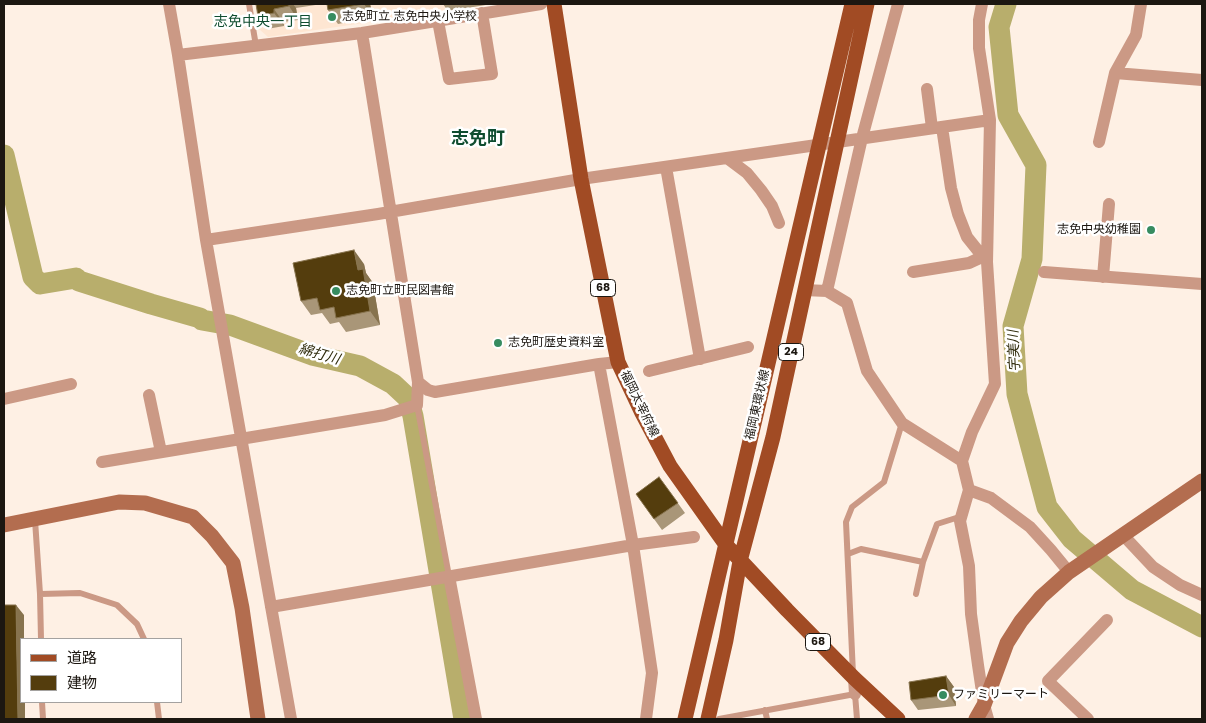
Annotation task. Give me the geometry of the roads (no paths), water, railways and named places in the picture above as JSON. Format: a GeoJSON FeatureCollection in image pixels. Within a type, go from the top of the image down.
{"type":"FeatureCollection","features":[{"type":"Feature","properties":{"kind":"main road","name":"福岡太宰府線"},"geometry":{"type":"LineString","coordinates":[[554,4],[581,179],[618,362],[642,413],[670,466],[726,545],[854,678],[898,719]]}},
{"type":"Feature","properties":{"kind":"main road","name":"福岡東環状線"},"geometry":{"type":"LineString","coordinates":[[686,719],[852,4]]}},
{"type":"Feature","properties":{"kind":"main road","name":"福岡東環状線"},"geometry":{"type":"LineString","coordinates":[[708,719],[726,640],[740,561],[773,437],[867,4]]}},
{"type":"Feature","properties":{"kind":"street"},"geometry":{"type":"LineString","coordinates":[[169,4],[206,240],[291,719]]}},
{"type":"Feature","properties":{"kind":"street"},"geometry":{"type":"LineString","coordinates":[[178,55],[362,33],[541,4]]}},
{"type":"Feature","properties":{"kind":"street"},"geometry":{"type":"LineString","coordinates":[[827,290],[862,138],[898,4]]}},
{"type":"Feature","properties":{"kind":"street"},"geometry":{"type":"LineString","coordinates":[[982,4],[979,20],[979,48],[990,120],[985,260],[995,384],[972,432],[962,461],[969,490],[960,521],[969,566],[971,614],[986,712]]}},
{"type":"Feature","properties":{"kind":"street"},"geometry":{"type":"LineString","coordinates":[[1099,142],[1115,73],[1136,35],[1141,4]]}},
{"type":"Feature","properties":{"kind":"street"},"geometry":{"type":"LineString","coordinates":[[438,21],[449,79],[492,74],[482,14]]}},
{"type":"Feature","properties":{"kind":"street"},"geometry":{"type":"LineString","coordinates":[[102,462],[384,415],[417,405],[418,382],[362,33]]}},
{"type":"Feature","properties":{"kind":"street"},"geometry":{"type":"LineString","coordinates":[[1115,73],[1202,80]]}},
{"type":"Feature","properties":{"kind":"street"},"geometry":{"type":"LineString","coordinates":[[927,88],[958,214],[966,237],[985,260]]}},
{"type":"Feature","properties":{"kind":"street"},"geometry":{"type":"LineString","coordinates":[[206,240],[581,179],[990,120]]}},
{"type":"Feature","properties":{"kind":"street"},"geometry":{"type":"LineString","coordinates":[[727,158],[747,173],[761,190],[772,206],[779,223]]}},
{"type":"Feature","properties":{"kind":"street"},"geometry":{"type":"LineString","coordinates":[[666,167],[700,359]]}},
{"type":"Feature","properties":{"kind":"street"},"geometry":{"type":"LineString","coordinates":[[1103,277],[1110,204]]}},
{"type":"Feature","properties":{"kind":"street"},"geometry":{"type":"LineString","coordinates":[[913,272],[985,260]]}},
{"type":"Feature","properties":{"kind":"street"},"geometry":{"type":"LineString","coordinates":[[1044,272],[1202,284]]}},
{"type":"Feature","properties":{"kind":"street"},"geometry":{"type":"LineString","coordinates":[[804,290],[827,290],[847,303],[866,371],[902,423],[962,461]]}},
{"type":"Feature","properties":{"kind":"street"},"geometry":{"type":"LineString","coordinates":[[649,371],[748,347]]}},
{"type":"Feature","properties":{"kind":"street"},"geometry":{"type":"LineString","coordinates":[[418,382],[428,390],[435,392],[618,362]]}},
{"type":"Feature","properties":{"kind":"street"},"geometry":{"type":"LineString","coordinates":[[600,364],[633,545],[652,673],[646,719]]}},
{"type":"Feature","properties":{"kind":"street"},"geometry":{"type":"LineString","coordinates":[[4,400],[71,384]]}},
{"type":"Feature","properties":{"kind":"street"},"geometry":{"type":"LineString","coordinates":[[149,394],[161,452]]}},
{"type":"Feature","properties":{"kind":"street"},"geometry":{"type":"LineString","coordinates":[[976,719],[986,712],[1007,643],[1040,597],[1071,571],[1202,480]]}},
{"type":"Feature","properties":{"kind":"street"},"geometry":{"type":"LineString","coordinates":[[969,490],[991,498],[1030,527],[1071,571]]}},
{"type":"Feature","properties":{"kind":"street"},"geometry":{"type":"LineString","coordinates":[[4,526],[119,502],[145,503],[193,517],[212,536],[233,563],[242,608],[258,719]]}},
{"type":"Feature","properties":{"kind":"street"},"geometry":{"type":"LineString","coordinates":[[271,607],[633,545],[694,537]]}},
{"type":"Feature","properties":{"kind":"street"},"geometry":{"type":"LineString","coordinates":[[1120,537],[1153,567],[1180,585],[1202,595]]}},
{"type":"Feature","properties":{"kind":"street"},"geometry":{"type":"LineString","coordinates":[[449,576],[476,719]]}},
{"type":"Feature","properties":{"kind":"street"},"geometry":{"type":"LineString","coordinates":[[1088,719],[1048,681],[1107,620]]}},
{"type":"Feature","properties":{"kind":"street"},"geometry":{"type":"LineString","coordinates":[[854,678],[855,694]]}},
{"type":"Feature","properties":{"kind":"lane"},"geometry":{"type":"LineString","coordinates":[[249,4],[256,46]]}},
{"type":"Feature","properties":{"kind":"lane"},"geometry":{"type":"LineString","coordinates":[[417,405],[449,576]]}},
{"type":"Feature","properties":{"kind":"lane"},"geometry":{"type":"LineString","coordinates":[[854,678],[846,522],[852,507],[884,482],[902,423]]}},
{"type":"Feature","properties":{"kind":"lane"},"geometry":{"type":"LineString","coordinates":[[916,594],[923,562],[937,524],[960,518]]}},
{"type":"Feature","properties":{"kind":"lane"},"geometry":{"type":"LineString","coordinates":[[35,520],[41,638]]}},
{"type":"Feature","properties":{"kind":"lane"},"geometry":{"type":"LineString","coordinates":[[848,554],[861,549],[923,562]]}},
{"type":"Feature","properties":{"kind":"lane"},"geometry":{"type":"LineString","coordinates":[[40,594],[80,593],[117,605],[137,624],[144,638]]}},
{"type":"Feature","properties":{"kind":"lane"},"geometry":{"type":"LineString","coordinates":[[719,719],[855,694],[857,719]]}},
{"type":"Feature","properties":{"kind":"lane"},"geometry":{"type":"LineString","coordinates":[[42,703],[42,719]]}},
{"type":"Feature","properties":{"kind":"lane"},"geometry":{"type":"LineString","coordinates":[[157,703],[159,719]]}},
{"type":"Feature","properties":{"kind":"lane"},"geometry":{"type":"LineString","coordinates":[[765,710],[767,719]]}},
{"type":"Feature","properties":{"kind":"waterway","name":"宇美川"},"geometry":{"type":"LineString","coordinates":[[1006,4],[999,27],[1008,115],[1036,165],[1032,259],[1013,326],[1017,394],[1047,507],[1072,539],[1132,590],[1202,627]]}},
{"type":"Feature","properties":{"kind":"waterway","name":"綿打川"},"geometry":{"type":"LineString","coordinates":[[4,155],[33,277],[40,284],[76,278],[79,281],[202,320],[230,325],[312,355],[360,366],[393,384],[408,398],[413,416],[464,719]]}},
{"type":"Feature","properties":{"kind":"place","name":"志免町立 志免中央小学校"},"geometry":{"type":"Point","coordinates":[332,17]}},
{"type":"Feature","properties":{"kind":"place","name":"志免中央幼稚園"},"geometry":{"type":"Point","coordinates":[1151,230]}},
{"type":"Feature","properties":{"kind":"place","name":"志免町立町民図書館"},"geometry":{"type":"Point","coordinates":[336,291]}},
{"type":"Feature","properties":{"kind":"place","name":"志免町歴史資料室"},"geometry":{"type":"Point","coordinates":[498,343]}},
{"type":"Feature","properties":{"kind":"place","name":"ファミリーマート"},"geometry":{"type":"Point","coordinates":[943,695]}},
{"type":"Feature","properties":{"kind":"district","name":"志免中央一丁目"},"geometry":{"type":"Point","coordinates":[263,22]}},
{"type":"Feature","properties":{"kind":"district","name":"志免町"},"geometry":{"type":"Point","coordinates":[478,139]}}]}
